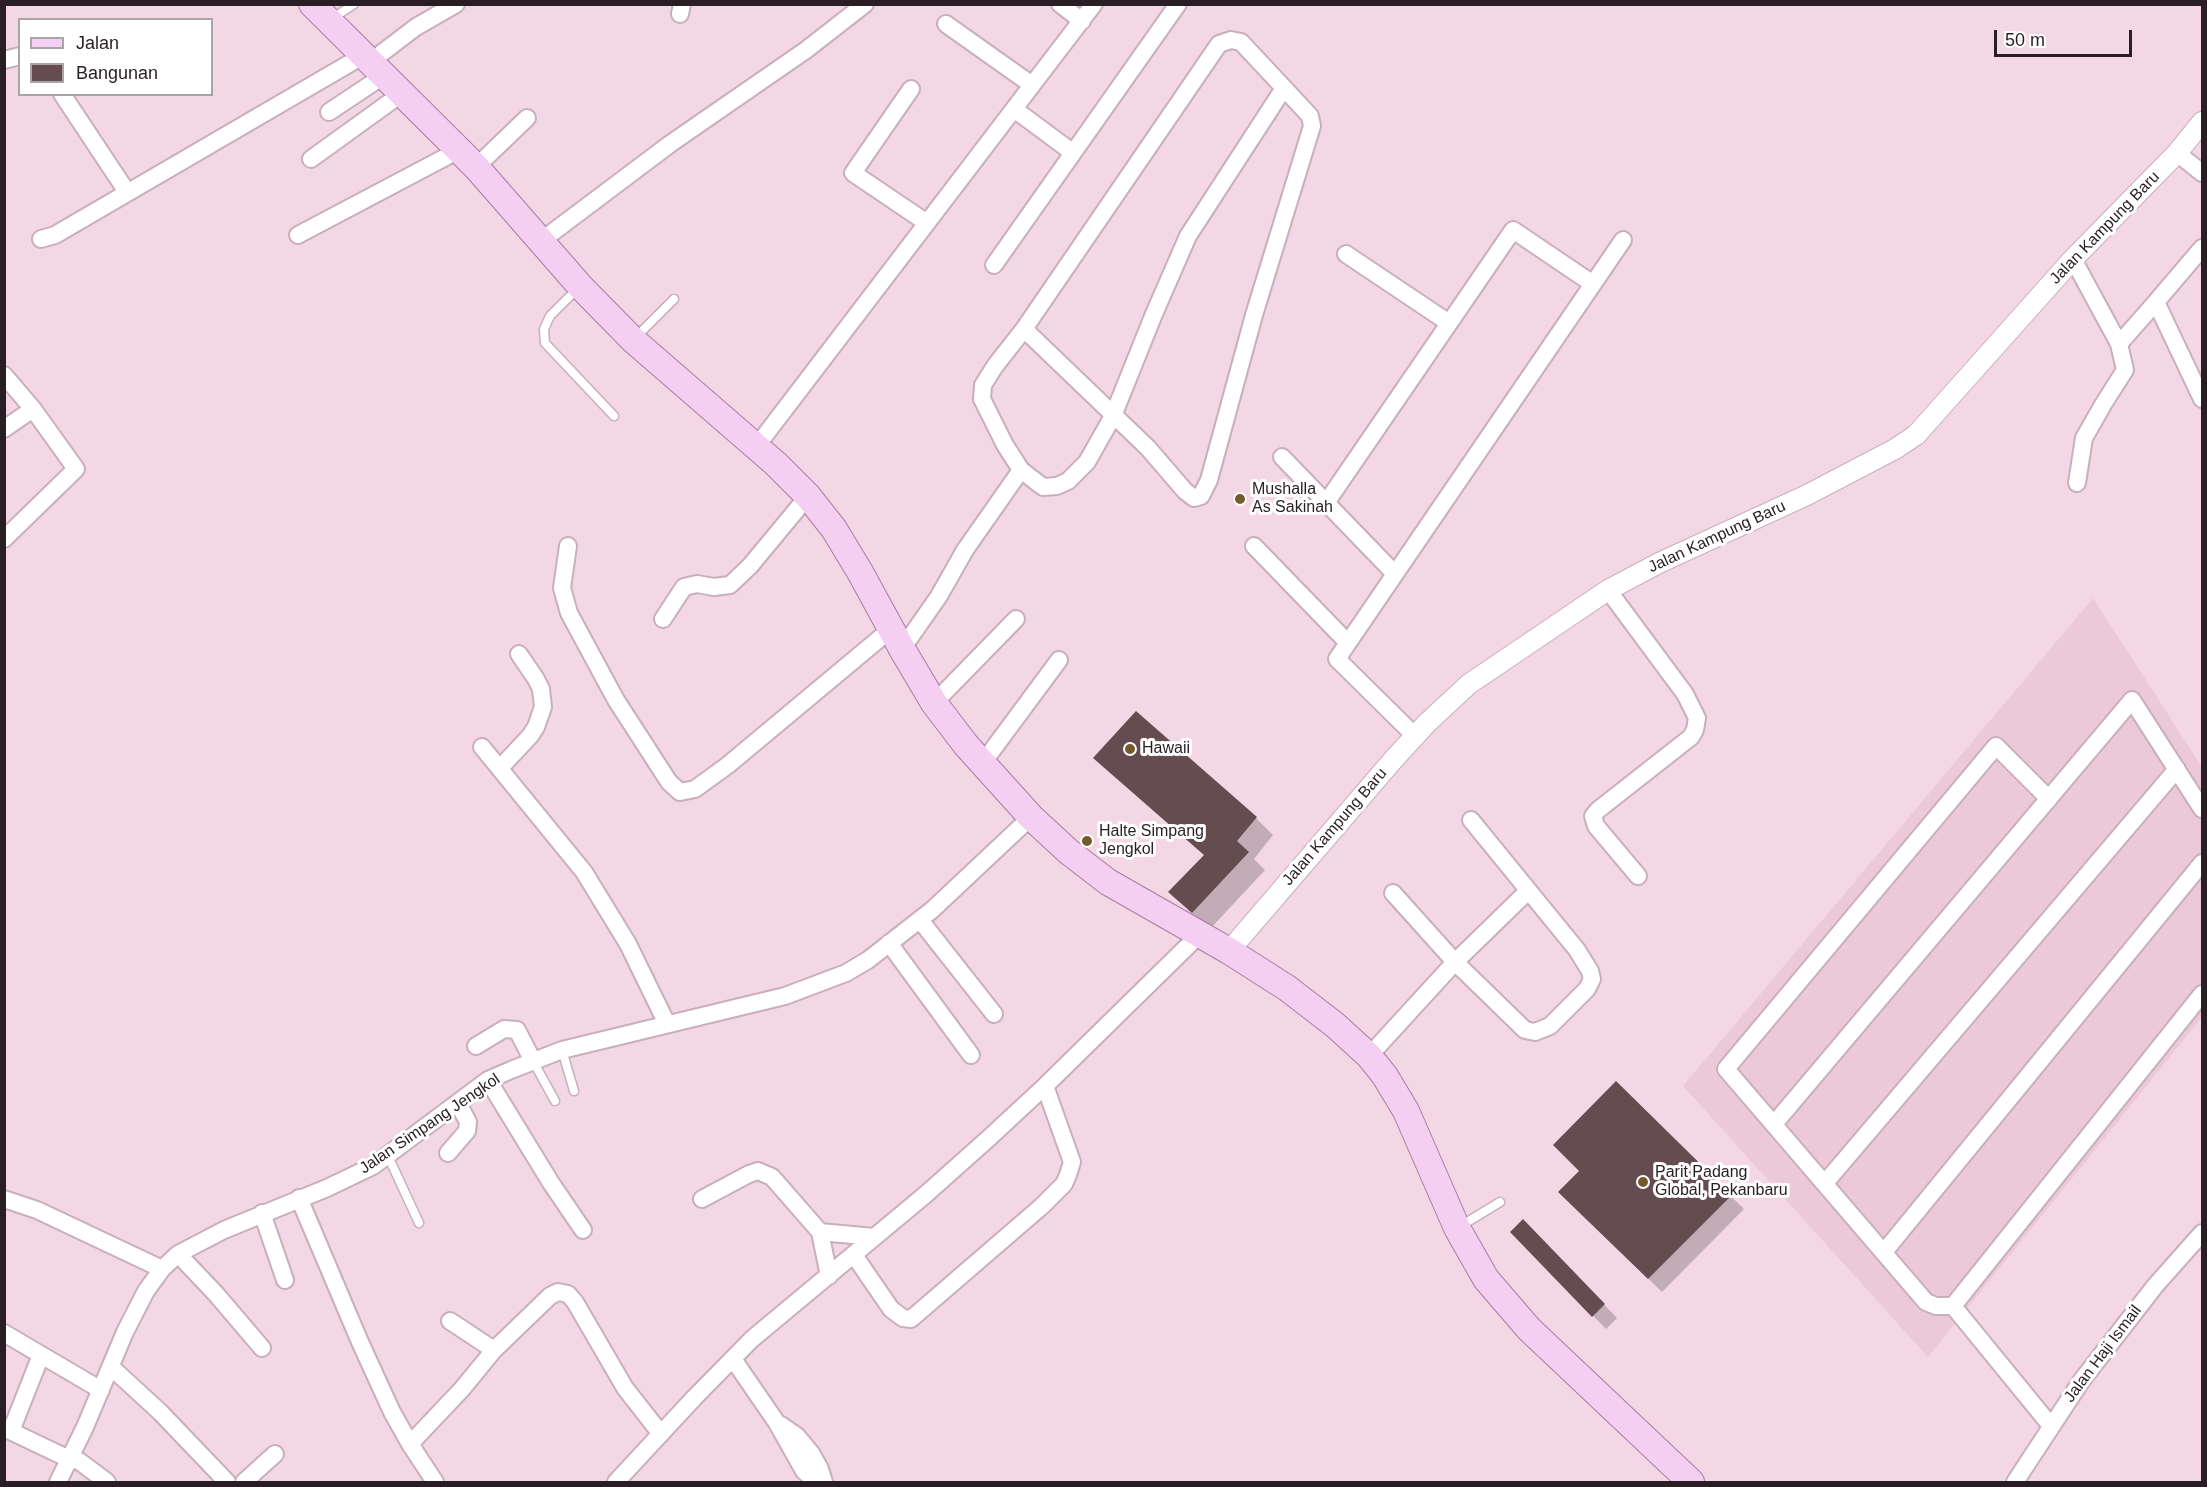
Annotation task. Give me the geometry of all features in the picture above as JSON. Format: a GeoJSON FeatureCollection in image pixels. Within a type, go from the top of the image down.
{"type":"FeatureCollection","features":[{"type":"Feature","properties":{"kind":"main road"},"geometry":{"type":"LineString","coordinates":[[321,12],[468,159],[580,286],[633,340],[756,447],[808,496],[848,552],[934,703],[982,764],[1031,817],[1069,852],[1108,882],[1229,951],[1312,1007],[1369,1056],[1385,1076],[1406,1111],[1456,1228],[1486,1279],[1529,1329],[1691,1482]]}},
{"type":"Feature","properties":{"kind":"street"},"geometry":{"type":"LineString","coordinates":[[542,241],[670,144],[806,50],[866,4]]}},
{"type":"Feature","properties":{"kind":"street"},"geometry":{"type":"LineString","coordinates":[[1060,4],[1082,21]]}},
{"type":"Feature","properties":{"kind":"street"},"geometry":{"type":"LineString","coordinates":[[756,447],[1094,4]]}},
{"type":"Feature","properties":{"kind":"street"},"geometry":{"type":"LineString","coordinates":[[994,265],[1178,4]]}},
{"type":"Feature","properties":{"kind":"street"},"geometry":{"type":"LineString","coordinates":[[329,112],[372,65],[416,27],[448,6]]}},
{"type":"Feature","properties":{"kind":"street"},"geometry":{"type":"LineString","coordinates":[[946,24],[1032,85]]}},
{"type":"Feature","properties":{"kind":"street"},"geometry":{"type":"LineString","coordinates":[[1024,329],[1113,416],[1148,448],[1185,490],[1194,498],[1201,496],[1209,480],[1254,315],[1312,126],[1310,116],[1284,88],[1241,42],[1231,40],[1219,44],[1024,329],[995,366],[982,390],[986,410],[1021,470],[1043,487],[1057,486],[1068,481],[1087,462],[1113,416],[1188,236],[1284,88]]}},
{"type":"Feature","properties":{"kind":"street"},"geometry":{"type":"LineString","coordinates":[[41,239],[55,235],[127,192],[372,65]]}},
{"type":"Feature","properties":{"kind":"street"},"geometry":{"type":"LineString","coordinates":[[911,88],[853,173],[927,223]]}},
{"type":"Feature","properties":{"kind":"street"},"geometry":{"type":"LineString","coordinates":[[311,159],[401,94]]}},
{"type":"Feature","properties":{"kind":"street"},"geometry":{"type":"LineString","coordinates":[[63,96],[127,192]]}},
{"type":"Feature","properties":{"kind":"street"},"geometry":{"type":"LineString","coordinates":[[1014,109],[1072,152]]}},
{"type":"Feature","properties":{"kind":"street"},"geometry":{"type":"LineString","coordinates":[[298,235],[468,159],[527,118]]}},
{"type":"Feature","properties":{"kind":"street","name":"Jalan Kampung Baru"},"geometry":{"type":"LineString","coordinates":[[1229,951],[1415,736],[1469,684],[1608,590],[1659,563],[1807,495],[1895,449],[1916,435],[2073,259],[2177,153],[2202,122]]}},
{"type":"Feature","properties":{"kind":"street"},"geometry":{"type":"LineString","coordinates":[[2177,153],[2202,173]]}},
{"type":"Feature","properties":{"kind":"street"},"geometry":{"type":"LineString","coordinates":[[1326,503],[1513,230],[1593,284]]}},
{"type":"Feature","properties":{"kind":"street"},"geometry":{"type":"LineString","coordinates":[[1415,736],[1337,659],[1623,240]]}},
{"type":"Feature","properties":{"kind":"street"},"geometry":{"type":"LineString","coordinates":[[2119,344],[2202,248]]}},
{"type":"Feature","properties":{"kind":"street"},"geometry":{"type":"LineString","coordinates":[[1346,254],[1449,323]]}},
{"type":"Feature","properties":{"kind":"street"},"geometry":{"type":"LineString","coordinates":[[2073,259],[2119,344],[2126,370],[2103,403],[2084,438],[2077,483]]}},
{"type":"Feature","properties":{"kind":"street"},"geometry":{"type":"LineString","coordinates":[[2156,302],[2202,399]]}},
{"type":"Feature","properties":{"kind":"street"},"geometry":{"type":"LineString","coordinates":[[4,375],[33,409],[76,469],[4,539]]}},
{"type":"Feature","properties":{"kind":"street"},"geometry":{"type":"LineString","coordinates":[[4,429],[33,409]]}},
{"type":"Feature","properties":{"kind":"street"},"geometry":{"type":"LineString","coordinates":[[1282,457],[1395,574]]}},
{"type":"Feature","properties":{"kind":"street"},"geometry":{"type":"LineString","coordinates":[[568,546],[562,588],[569,613],[616,700],[669,782],[680,792],[695,789],[896,639],[939,596],[965,550],[1021,470]]}},
{"type":"Feature","properties":{"kind":"street"},"geometry":{"type":"LineString","coordinates":[[663,619],[684,587],[697,584],[730,585],[750,566],[808,496]]}},
{"type":"Feature","properties":{"kind":"street"},"geometry":{"type":"LineString","coordinates":[[1254,546],[1348,643]]}},
{"type":"Feature","properties":{"kind":"street"},"geometry":{"type":"LineString","coordinates":[[1608,590],[1686,694],[1697,718],[1691,737],[1593,816],[1596,826],[1638,876]]}},
{"type":"Feature","properties":{"kind":"street"},"geometry":{"type":"LineString","coordinates":[[934,703],[1016,619]]}},
{"type":"Feature","properties":{"kind":"street"},"geometry":{"type":"LineString","coordinates":[[500,768],[530,736],[543,707],[541,688],[537,679],[519,654]]}},
{"type":"Feature","properties":{"kind":"street"},"geometry":{"type":"LineString","coordinates":[[982,764],[1059,660]]}},
{"type":"Feature","properties":{"kind":"street"},"geometry":{"type":"LineString","coordinates":[[1774,1124],[2132,700],[2202,809]]}},
{"type":"Feature","properties":{"kind":"street"},"geometry":{"type":"LineString","coordinates":[[1953,1306],[1936,1306],[1926,1302],[1726,1069],[1996,746],[2049,798]]}},
{"type":"Feature","properties":{"kind":"street"},"geometry":{"type":"LineString","coordinates":[[482,747],[584,872],[628,944],[667,1024]]}},
{"type":"Feature","properties":{"kind":"street"},"geometry":{"type":"LineString","coordinates":[[1825,1183],[2177,770]]}},
{"type":"Feature","properties":{"kind":"street","name":"Jalan Simpang Jengkol"},"geometry":{"type":"LineString","coordinates":[[57,1482],[146,1291],[162,1269],[178,1254],[262,1213],[335,1184],[388,1156],[488,1080],[533,1060],[562,1050],[759,1003],[824,982],[861,964],[920,920],[1031,817]]}},
{"type":"Feature","properties":{"kind":"street"},"geometry":{"type":"LineString","coordinates":[[1393,894],[1455,962],[1525,1030],[1539,1032],[1550,1026],[1579,999],[1592,980],[1590,971],[1577,950],[1471,820]]}},
{"type":"Feature","properties":{"kind":"street"},"geometry":{"type":"LineString","coordinates":[[1884,1252],[2202,863]]}},
{"type":"Feature","properties":{"kind":"street"},"geometry":{"type":"LineString","coordinates":[[1369,1056],[1455,962],[1527,891]]}},
{"type":"Feature","properties":{"kind":"street"},"geometry":{"type":"LineString","coordinates":[[920,920],[994,1014]]}},
{"type":"Feature","properties":{"kind":"street"},"geometry":{"type":"LineString","coordinates":[[616,1482],[693,1398],[752,1339],[925,1195],[1045,1086],[1200,934]]}},
{"type":"Feature","properties":{"kind":"street"},"geometry":{"type":"LineString","coordinates":[[889,943],[971,1055]]}},
{"type":"Feature","properties":{"kind":"street"},"geometry":{"type":"LineString","coordinates":[[1953,1306],[2202,994]]}},
{"type":"Feature","properties":{"kind":"street"},"geometry":{"type":"LineString","coordinates":[[476,1046],[504,1029],[517,1030],[533,1060]]}},
{"type":"Feature","properties":{"kind":"street"},"geometry":{"type":"LineString","coordinates":[[488,1080],[583,1230]]}},
{"type":"Feature","properties":{"kind":"street"},"geometry":{"type":"LineString","coordinates":[[854,1255],[891,1309],[903,1318],[911,1319],[1042,1206],[1064,1184],[1072,1162],[1045,1086]]}},
{"type":"Feature","properties":{"kind":"street"},"geometry":{"type":"LineString","coordinates":[[448,1153],[467,1131],[467,1118],[458,1103]]}},
{"type":"Feature","properties":{"kind":"street"},"geometry":{"type":"LineString","coordinates":[[702,1199],[749,1174],[762,1172],[772,1177],[820,1232],[829,1276]]}},
{"type":"Feature","properties":{"kind":"street"},"geometry":{"type":"LineString","coordinates":[[4,1198],[37,1209],[162,1269]]}},
{"type":"Feature","properties":{"kind":"street"},"geometry":{"type":"LineString","coordinates":[[299,1198],[392,1412],[435,1482]]}},
{"type":"Feature","properties":{"kind":"street"},"geometry":{"type":"LineString","coordinates":[[262,1213],[285,1280]]}},
{"type":"Feature","properties":{"kind":"street"},"geometry":{"type":"LineString","coordinates":[[820,1232],[874,1237]]}},
{"type":"Feature","properties":{"kind":"street","name":"Jalan Haji Ismail"},"geometry":{"type":"LineString","coordinates":[[2015,1482],[2082,1380],[2121,1327],[2202,1233]]}},
{"type":"Feature","properties":{"kind":"street"},"geometry":{"type":"LineString","coordinates":[[178,1254],[262,1348]]}},
{"type":"Feature","properties":{"kind":"street"},"geometry":{"type":"LineString","coordinates":[[410,1444],[462,1389],[494,1350],[550,1296],[558,1292],[565,1292],[582,1312],[625,1388],[661,1434]]}},
{"type":"Feature","properties":{"kind":"street"},"geometry":{"type":"LineString","coordinates":[[1953,1306],[2051,1426]]}},
{"type":"Feature","properties":{"kind":"street"},"geometry":{"type":"LineString","coordinates":[[450,1321],[494,1350]]}},
{"type":"Feature","properties":{"kind":"street"},"geometry":{"type":"LineString","coordinates":[[4,1333],[101,1390]]}},
{"type":"Feature","properties":{"kind":"street"},"geometry":{"type":"LineString","coordinates":[[41,1355],[8,1429],[69,1459],[79,1461],[107,1482]]}},
{"type":"Feature","properties":{"kind":"street"},"geometry":{"type":"LineString","coordinates":[[733,1359],[777,1423],[804,1471],[816,1482]]}},
{"type":"Feature","properties":{"kind":"street"},"geometry":{"type":"LineString","coordinates":[[111,1367],[160,1412],[227,1482]]}},
{"type":"Feature","properties":{"kind":"street"},"geometry":{"type":"LineString","coordinates":[[777,1423],[791,1431],[803,1443],[820,1469],[824,1482]]}},
{"type":"Feature","properties":{"kind":"street"},"geometry":{"type":"LineString","coordinates":[[244,1482],[275,1454]]}},
{"type":"Feature","properties":{"kind":"lane"},"geometry":{"type":"LineString","coordinates":[[321,12],[354,4]]}},
{"type":"Feature","properties":{"kind":"lane"},"geometry":{"type":"LineString","coordinates":[[580,286],[550,316],[544,329],[545,343],[614,416]]}},
{"type":"Feature","properties":{"kind":"lane"},"geometry":{"type":"LineString","coordinates":[[633,340],[674,299]]}},
{"type":"Feature","properties":{"kind":"lane"},"geometry":{"type":"LineString","coordinates":[[562,1050],[574,1091]]}},
{"type":"Feature","properties":{"kind":"lane"},"geometry":{"type":"LineString","coordinates":[[533,1060],[555,1101]]}},
{"type":"Feature","properties":{"kind":"lane"},"geometry":{"type":"LineString","coordinates":[[388,1156],[419,1223]]}},
{"type":"Feature","properties":{"kind":"lane"},"geometry":{"type":"LineString","coordinates":[[1456,1228],[1500,1202]]}},
{"type":"Feature","properties":{"kind":"shaded area"},"geometry":{"type":"Polygon","coordinates":[[[2093,598],[2202,767],[2202,1017],[1928,1357],[1683,1086],[2093,598]]]}},
{"type":"Feature","properties":{"kind":"building"},"geometry":{"type":"Polygon","coordinates":[[[1136,711],[1257,817],[1237,841],[1249,852],[1192,913],[1168,892],[1204,855],[1093,758],[1136,711]]]}},
{"type":"Feature","properties":{"kind":"building","name":"Parit Padang Global, Pekanbaru"},"geometry":{"type":"Polygon","coordinates":[[[1616,1081],[1732,1195],[1648,1279],[1558,1192],[1579,1171],[1553,1145],[1616,1081]]]}},
{"type":"Feature","properties":{"kind":"building"},"geometry":{"type":"Polygon","coordinates":[[[1523,1219],[1605,1304],[1592,1317],[1510,1232],[1523,1219]]]}},
{"type":"Feature","properties":{"kind":"place","name":"Mushalla As Sakinah"},"geometry":{"type":"Point","coordinates":[1240,499]}},
{"type":"Feature","properties":{"kind":"place","name":"Hawaii"},"geometry":{"type":"Point","coordinates":[1130,749]}},
{"type":"Feature","properties":{"kind":"place","name":"Halte Simpang Jengkol"},"geometry":{"type":"Point","coordinates":[1087,841]}},
{"type":"Feature","properties":{"kind":"place","name":"Parit Padang Global, Pekanbaru"},"geometry":{"type":"Point","coordinates":[1643,1182]}}]}
